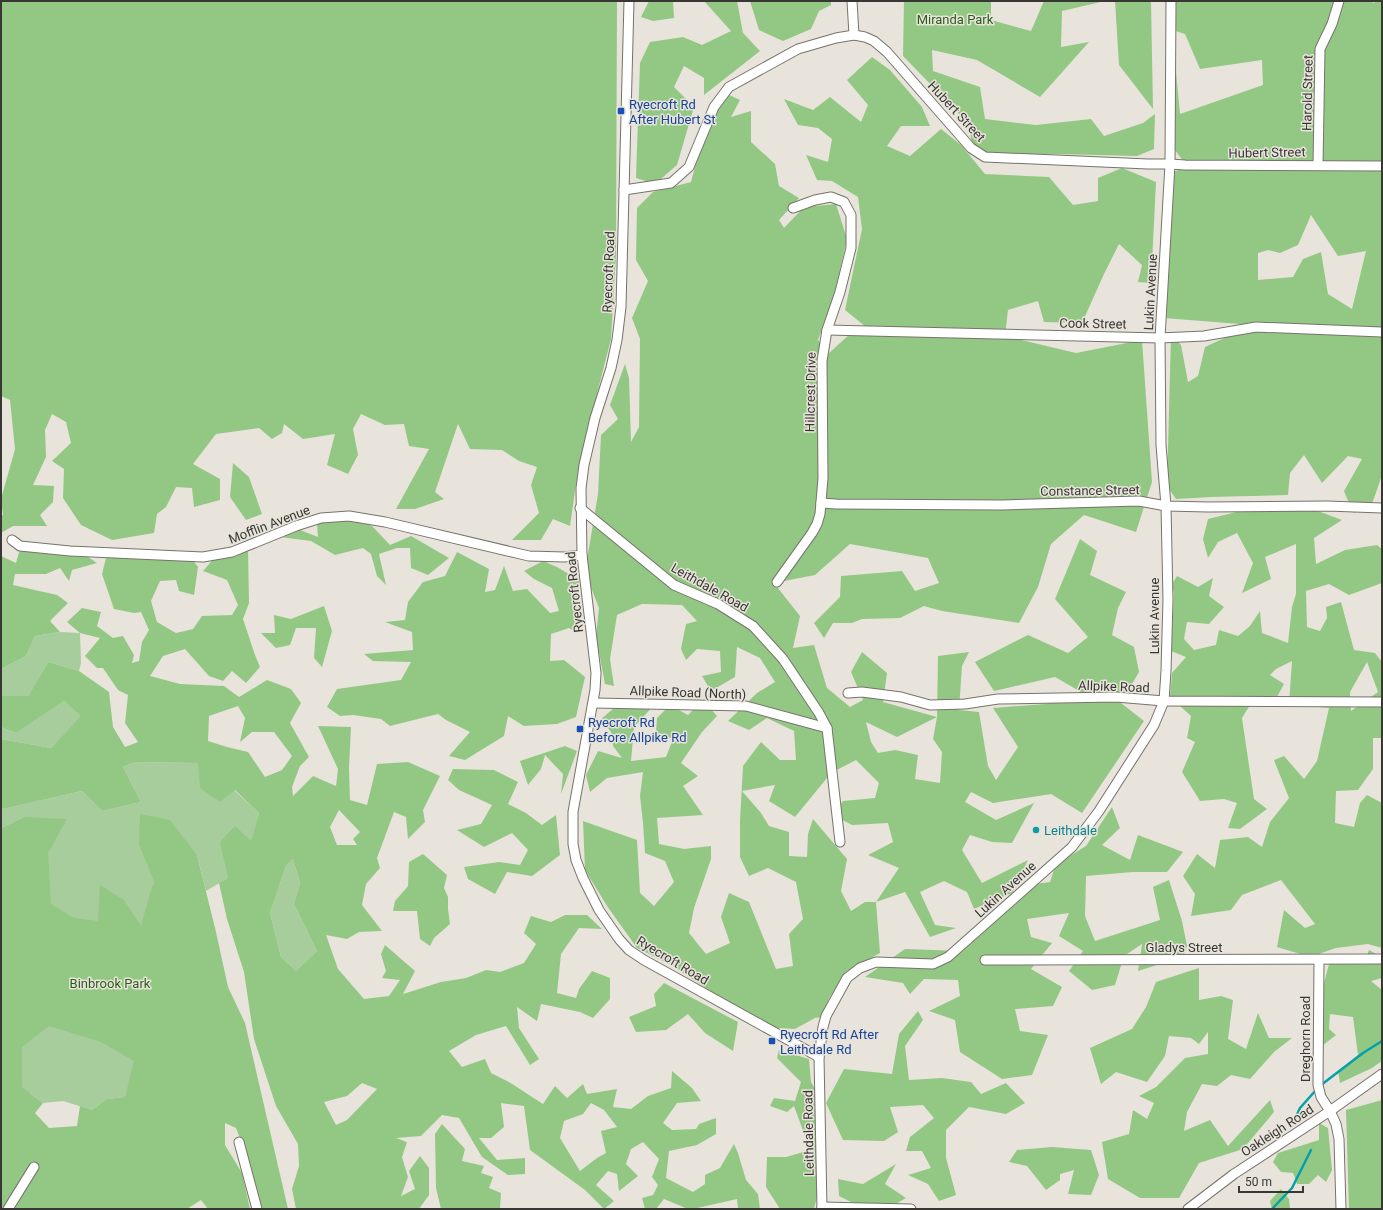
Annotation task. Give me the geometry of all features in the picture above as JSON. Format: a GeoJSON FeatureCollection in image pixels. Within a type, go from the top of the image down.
{"type":"FeatureCollection","features":[{"type":"Feature","properties":{"kind":"street","name":"Ryecroft Road"},"geometry":{"type":"LineString","coordinates":[[629,1],[621,307],[611,368],[595,418],[584,465],[581,488],[580,508],[582,556],[596,673],[594,703],[573,812],[573,844],[576,860],[590,894],[619,939],[629,950],[644,960],[819,1057]]}},
{"type":"Feature","properties":{"kind":"street"},"geometry":{"type":"LineString","coordinates":[[852,1],[854,35]]}},
{"type":"Feature","properties":{"kind":"street","name":"Lukin Avenue"},"geometry":{"type":"LineString","coordinates":[[819,1057],[823,1026],[826,1016],[847,978],[860,968],[876,962],[933,964],[948,957],[1072,847],[1099,812],[1154,725],[1164,701],[1168,600],[1166,506],[1162,445],[1160,338],[1170,164],[1171,1]]}},
{"type":"Feature","properties":{"kind":"street","name":"Harold Street"},"geometry":{"type":"LineString","coordinates":[[1318,165],[1320,49],[1332,24],[1339,1]]}},
{"type":"Feature","properties":{"kind":"street","name":"Hubert Street"},"geometry":{"type":"LineString","coordinates":[[624,190],[671,184],[689,167],[714,108],[729,87],[798,49],[836,38],[854,35],[865,37],[874,41],[886,52],[971,148],[985,157],[1170,164],[1185,166],[1382,166]]}},
{"type":"Feature","properties":{"kind":"street","name":"Hillcrest Drive"},"geometry":{"type":"LineString","coordinates":[[777,582],[817,524],[822,503],[822,361],[827,330],[840,292],[851,248],[851,214],[844,202],[831,197],[815,200],[793,208]]}},
{"type":"Feature","properties":{"kind":"street","name":"Cook Street"},"geometry":{"type":"LineString","coordinates":[[827,330],[1160,338],[1204,336],[1256,327],[1382,332]]}},
{"type":"Feature","properties":{"kind":"street","name":"Constance Street"},"geometry":{"type":"LineString","coordinates":[[822,503],[1002,505],[1139,501],[1166,506],[1327,506],[1382,508]]}},
{"type":"Feature","properties":{"kind":"street","name":"Leithdale Road"},"geometry":{"type":"LineString","coordinates":[[580,508],[674,585],[718,604],[753,626],[783,659],[819,713],[827,728],[840,842]]}},
{"type":"Feature","properties":{"kind":"street","name":"Mofflin Avenue"},"geometry":{"type":"LineString","coordinates":[[12,540],[20,546],[70,551],[203,557],[232,552],[296,526],[321,518],[349,516],[385,522],[529,556],[582,556]]}},
{"type":"Feature","properties":{"kind":"street","name":"Allpike Road"},"geometry":{"type":"LineString","coordinates":[[848,693],[862,692],[901,697],[930,705],[965,704],[998,699],[1116,697],[1164,701],[1382,702]]}},
{"type":"Feature","properties":{"kind":"street","name":"Allpike Road (North)"},"geometry":{"type":"LineString","coordinates":[[594,703],[746,706],[827,728]]}},
{"type":"Feature","properties":{"kind":"street","name":"Gladys Street"},"geometry":{"type":"LineString","coordinates":[[985,960],[1382,959]]}},
{"type":"Feature","properties":{"kind":"street","name":"Dreghorn Road"},"geometry":{"type":"LineString","coordinates":[[1319,960],[1318,1085],[1321,1097],[1336,1124],[1339,1140],[1341,1209]]}},
{"type":"Feature","properties":{"kind":"street","name":"Leithdale Road"},"geometry":{"type":"LineString","coordinates":[[819,1057],[822,1208]]}},
{"type":"Feature","properties":{"kind":"street","name":"Oakleigh Road"},"geometry":{"type":"LineString","coordinates":[[1188,1209],[1234,1174],[1330,1111],[1382,1074]]}},
{"type":"Feature","properties":{"kind":"street"},"geometry":{"type":"LineString","coordinates":[[239,1142],[257,1209]]}},
{"type":"Feature","properties":{"kind":"street"},"geometry":{"type":"LineString","coordinates":[[8,1209],[34,1167]]}},
{"type":"Feature","properties":{"kind":"street"},"geometry":{"type":"LineString","coordinates":[[822,1208],[910,1209]]}},
{"type":"Feature","properties":{"kind":"green space"},"geometry":{"type":"Polygon","coordinates":[[[1,1],[617,1],[616,255],[611,339],[576,484],[570,526],[553,519],[541,540],[512,540],[539,513],[531,485],[537,467],[519,461],[502,450],[470,449],[458,424],[435,492],[444,499],[415,509],[396,509],[429,449],[409,446],[404,424],[385,425],[361,414],[353,429],[358,455],[348,474],[327,465],[335,434],[303,439],[284,424],[282,433],[272,439],[259,428],[216,434],[193,464],[220,479],[220,500],[194,507],[192,488],[176,487],[166,507],[157,514],[154,533],[112,540],[81,525],[63,498],[64,469],[52,461],[71,443],[66,422],[52,414],[45,430],[46,457],[33,485],[54,486],[53,502],[40,515],[47,526],[13,526],[1,533],[1,516],[3,515],[1,499],[15,449],[10,400],[1,396],[1,1]]]}},
{"type":"Feature","properties":{"kind":"green space"},"geometry":{"type":"Polygon","coordinates":[[[649,1],[673,1],[674,18],[653,21],[641,17],[649,1]]]}},
{"type":"Feature","properties":{"kind":"green space"},"geometry":{"type":"Polygon","coordinates":[[[704,1],[737,1],[743,33],[760,51],[704,95],[704,78],[684,66],[674,87],[694,107],[677,165],[655,184],[636,178],[640,63],[650,42],[683,37],[702,45],[731,31],[704,1]]]}},
{"type":"Feature","properties":{"kind":"green space"},"geometry":{"type":"Polygon","coordinates":[[[750,1],[831,1],[831,5],[819,11],[811,29],[783,41],[759,30],[750,1]]]}},
{"type":"Feature","properties":{"kind":"green space","name":"Miranda Park"},"geometry":{"type":"Polygon","coordinates":[[[904,1],[991,1],[991,20],[1031,31],[1044,1],[1105,1],[1062,11],[1061,47],[1089,42],[1040,97],[977,60],[932,50],[933,71],[980,87],[985,119],[1036,125],[1091,119],[1104,136],[1143,123],[1155,114],[1154,149],[1137,156],[1054,154],[997,156],[972,146],[969,124],[903,56],[904,1]]]}},
{"type":"Feature","properties":{"kind":"green space"},"geometry":{"type":"Polygon","coordinates":[[[1115,1],[1151,1],[1153,109],[1119,65],[1115,1]]]}},
{"type":"Feature","properties":{"kind":"green space"},"geometry":{"type":"Polygon","coordinates":[[[1170,1],[1370,1],[1374,3],[1376,1],[1382,1],[1382,475],[1371,507],[1353,513],[1344,491],[1362,459],[1348,456],[1322,483],[1304,455],[1290,473],[1288,495],[1176,499],[1167,486],[1171,335],[1181,345],[1188,382],[1198,376],[1205,347],[1252,325],[1164,318],[1169,173],[1188,167],[1170,144],[1175,61],[1180,114],[1263,85],[1262,60],[1200,69],[1185,34],[1169,29],[1170,1]],[[1311,215],[1298,245],[1280,253],[1268,250],[1258,253],[1258,280],[1293,277],[1303,259],[1321,252],[1328,294],[1352,309],[1366,251],[1338,256],[1311,215]]]}},
{"type":"Feature","properties":{"kind":"green space"},"geometry":{"type":"Polygon","coordinates":[[[872,57],[890,70],[922,107],[930,126],[901,126],[887,146],[910,156],[941,129],[961,145],[985,174],[1049,177],[1073,205],[1098,201],[1098,178],[1122,168],[1156,182],[1151,283],[1138,282],[1142,265],[1119,244],[1082,323],[1044,322],[1038,301],[1008,310],[1005,336],[1076,353],[1142,340],[1152,482],[1136,532],[1084,515],[1051,544],[1038,587],[1019,623],[942,611],[924,606],[900,618],[862,619],[852,623],[833,623],[824,638],[814,623],[840,597],[841,576],[902,571],[915,591],[939,583],[928,558],[850,544],[815,575],[774,583],[800,616],[793,648],[814,645],[827,688],[850,707],[863,700],[851,672],[862,652],[887,673],[883,702],[937,717],[938,656],[969,652],[962,666],[959,710],[979,712],[988,766],[996,780],[1018,747],[993,708],[1046,704],[1081,692],[1055,677],[994,691],[975,662],[1028,635],[1068,653],[1088,637],[1055,599],[1080,539],[1097,551],[1090,575],[1126,592],[1118,608],[1112,635],[1134,647],[1139,672],[1121,703],[1144,721],[1082,813],[1051,794],[993,803],[971,792],[965,802],[996,820],[1034,803],[1012,843],[992,842],[970,835],[962,850],[982,883],[1028,860],[1012,893],[974,909],[967,892],[944,881],[920,892],[935,925],[956,928],[930,937],[905,892],[876,902],[880,953],[847,971],[829,998],[823,1017],[815,1018],[795,1029],[756,1027],[745,1014],[673,966],[637,948],[607,906],[585,870],[583,821],[637,840],[640,893],[654,906],[674,882],[665,861],[645,853],[640,796],[643,772],[607,778],[590,792],[586,775],[598,751],[622,758],[613,746],[611,732],[601,719],[614,708],[655,704],[634,727],[631,761],[666,757],[673,739],[656,732],[657,718],[670,705],[688,715],[703,700],[717,716],[702,732],[681,763],[698,776],[683,786],[703,815],[657,818],[659,844],[684,849],[711,846],[711,859],[694,908],[689,933],[706,954],[730,943],[721,917],[729,893],[749,902],[776,969],[793,966],[789,934],[803,919],[796,882],[768,868],[749,876],[740,857],[740,821],[743,766],[761,742],[780,760],[796,760],[794,731],[767,718],[749,730],[728,721],[757,693],[775,682],[760,658],[737,647],[735,677],[711,691],[702,676],[721,672],[720,651],[697,649],[686,660],[681,649],[686,624],[697,621],[682,605],[642,604],[617,615],[610,659],[614,686],[605,684],[596,636],[599,608],[585,572],[598,494],[601,435],[618,419],[610,405],[625,364],[629,378],[631,442],[639,427],[640,339],[632,318],[648,281],[636,260],[637,208],[653,192],[691,182],[701,143],[725,93],[740,100],[731,117],[751,111],[751,142],[775,164],[779,186],[799,198],[779,220],[784,228],[804,207],[836,204],[847,239],[833,300],[818,340],[829,353],[850,334],[876,335],[845,310],[862,229],[858,197],[832,181],[817,180],[806,155],[828,162],[832,139],[818,128],[798,125],[784,99],[813,110],[830,97],[861,122],[868,105],[847,80],[872,57]],[[937,717],[897,737],[866,722],[871,742],[878,753],[895,750],[918,755],[915,779],[940,783],[942,752],[933,739],[937,717]],[[856,760],[831,773],[795,817],[769,801],[775,785],[742,791],[761,813],[769,826],[789,832],[789,856],[807,857],[808,834],[813,819],[847,859],[841,891],[851,911],[865,902],[876,902],[899,868],[868,855],[893,842],[888,823],[852,825],[833,815],[843,801],[875,798],[879,783],[856,760]]]}},
{"type":"Feature","properties":{"kind":"green space"},"geometry":{"type":"Polygon","coordinates":[[[233,463],[249,477],[262,514],[246,520],[230,497],[233,463]]]}},
{"type":"Feature","properties":{"kind":"green space"},"geometry":{"type":"Polygon","coordinates":[[[1307,507],[1342,520],[1314,538],[1316,564],[1345,550],[1377,545],[1382,549],[1382,583],[1349,595],[1329,584],[1306,591],[1307,627],[1320,631],[1327,618],[1326,607],[1341,602],[1354,650],[1375,653],[1382,662],[1382,738],[1373,738],[1373,769],[1358,790],[1336,791],[1335,823],[1354,827],[1360,803],[1367,795],[1382,803],[1382,948],[1368,944],[1336,948],[1310,957],[1277,947],[1284,910],[1305,928],[1315,924],[1281,880],[1242,895],[1231,910],[1191,916],[1195,894],[1183,876],[1197,854],[1215,868],[1220,840],[1248,837],[1262,847],[1270,822],[1289,798],[1274,760],[1284,756],[1304,779],[1317,761],[1329,708],[1289,704],[1292,661],[1276,669],[1270,675],[1284,684],[1272,706],[1253,700],[1242,718],[1254,799],[1267,809],[1240,829],[1228,828],[1237,803],[1224,799],[1200,801],[1182,772],[1195,742],[1187,738],[1191,716],[1170,697],[1172,673],[1186,657],[1171,651],[1174,594],[1172,584],[1177,576],[1198,587],[1213,578],[1209,596],[1224,607],[1209,624],[1187,622],[1184,639],[1194,650],[1216,645],[1219,630],[1238,636],[1250,626],[1260,611],[1262,633],[1288,643],[1292,607],[1296,594],[1296,544],[1265,557],[1271,579],[1242,593],[1253,563],[1237,533],[1218,542],[1208,558],[1203,539],[1208,519],[1253,508],[1307,507]],[[1367,662],[1350,692],[1351,711],[1378,692],[1367,662]]]}},
{"type":"Feature","properties":{"kind":"green space"},"geometry":{"type":"Polygon","coordinates":[[[341,514],[372,526],[390,545],[411,536],[449,558],[428,575],[411,568],[410,548],[397,548],[379,554],[386,585],[377,576],[371,554],[363,548],[335,555],[311,541],[280,537],[295,528],[318,537],[317,523],[341,514]]]}},
{"type":"Feature","properties":{"kind":"green space"},"geometry":{"type":"Polygon","coordinates":[[[21,545],[66,549],[88,557],[97,563],[72,570],[69,581],[60,568],[46,574],[15,574],[13,585],[57,595],[68,603],[50,621],[60,632],[35,636],[26,656],[1,669],[1,556],[16,563],[21,545]]]}},
{"type":"Feature","properties":{"kind":"green space"},"geometry":{"type":"Polygon","coordinates":[[[248,549],[249,603],[243,619],[260,667],[246,683],[232,671],[223,681],[209,676],[185,649],[163,656],[150,676],[180,684],[224,686],[239,697],[267,680],[291,689],[301,703],[290,723],[309,757],[300,766],[292,787],[293,796],[313,776],[336,786],[338,769],[318,726],[351,727],[349,768],[350,800],[367,805],[377,764],[408,762],[440,776],[423,810],[425,822],[408,839],[406,817],[394,812],[377,858],[380,868],[366,884],[362,905],[382,931],[359,932],[347,939],[326,935],[338,969],[364,999],[389,996],[400,980],[382,978],[386,971],[381,954],[385,945],[415,971],[403,994],[441,982],[466,978],[486,970],[500,972],[524,963],[536,944],[524,933],[531,916],[551,922],[565,915],[587,915],[602,929],[579,928],[561,954],[557,993],[576,998],[579,989],[592,971],[610,978],[610,999],[593,1018],[580,1012],[541,1004],[537,1021],[517,1007],[519,1028],[539,1059],[530,1065],[506,1026],[476,1035],[449,1051],[462,1067],[485,1059],[491,1073],[509,1082],[543,1104],[555,1086],[567,1098],[583,1084],[587,1094],[617,1089],[613,1107],[631,1109],[648,1096],[671,1088],[672,1071],[692,1088],[701,1101],[677,1103],[663,1123],[672,1130],[696,1129],[699,1124],[716,1118],[716,1134],[697,1145],[669,1151],[666,1178],[693,1192],[705,1184],[705,1175],[720,1168],[734,1144],[746,1180],[758,1194],[760,1209],[738,1209],[737,1199],[688,1209],[664,1199],[656,1209],[645,1209],[642,1198],[653,1195],[658,1185],[652,1177],[659,1159],[643,1142],[631,1149],[626,1164],[638,1176],[619,1191],[617,1174],[608,1171],[596,1185],[614,1201],[604,1209],[585,1190],[530,1150],[524,1106],[501,1103],[504,1127],[491,1138],[479,1138],[497,1160],[525,1158],[525,1174],[508,1175],[482,1157],[459,1118],[442,1115],[421,1136],[396,1138],[407,1142],[402,1157],[408,1177],[401,1196],[415,1189],[409,1171],[420,1156],[429,1168],[429,1195],[419,1209],[296,1209],[292,1189],[299,1166],[298,1144],[276,1106],[254,1039],[244,972],[227,919],[219,883],[228,878],[220,842],[235,826],[251,841],[259,813],[235,790],[220,802],[200,788],[198,763],[135,762],[123,767],[141,802],[102,811],[82,791],[3,809],[1,807],[1,739],[51,748],[81,716],[64,701],[16,733],[1,727],[1,696],[28,696],[48,662],[79,671],[109,692],[113,727],[125,747],[138,742],[125,723],[128,695],[118,690],[103,668],[97,668],[85,656],[100,638],[80,633],[67,622],[82,608],[101,612],[97,626],[113,638],[123,636],[134,655],[132,663],[139,661],[142,642],[149,630],[141,612],[134,613],[114,609],[102,574],[107,554],[192,559],[198,567],[194,595],[179,591],[176,580],[160,581],[151,601],[157,622],[176,633],[193,629],[202,616],[232,615],[238,605],[227,580],[203,571],[215,557],[248,549]],[[238,706],[209,716],[208,741],[248,752],[265,777],[282,770],[292,756],[274,732],[252,732],[240,742],[245,718],[238,706]],[[339,810],[330,827],[337,845],[357,845],[353,839],[360,832],[339,810]],[[293,859],[286,866],[270,913],[281,957],[296,971],[317,951],[294,904],[300,883],[293,859]],[[362,1083],[347,1096],[324,1102],[336,1125],[347,1120],[377,1089],[362,1083]],[[591,1103],[583,1114],[564,1121],[560,1138],[580,1171],[606,1153],[601,1131],[617,1127],[604,1110],[591,1103]]]}},
{"type":"Feature","properties":{"kind":"green space"},"geometry":{"type":"Polygon","coordinates":[[[457,552],[489,569],[485,592],[495,590],[504,566],[513,591],[527,589],[550,613],[559,611],[552,588],[534,579],[524,571],[543,561],[557,567],[579,580],[575,631],[569,628],[551,634],[550,661],[564,660],[585,677],[576,717],[557,724],[524,726],[508,716],[504,736],[465,760],[449,756],[470,732],[446,720],[438,714],[390,726],[381,719],[353,715],[340,716],[327,707],[337,689],[401,680],[411,662],[373,661],[364,654],[413,650],[412,632],[385,622],[405,620],[408,602],[423,582],[445,576],[457,552]]]}},
{"type":"Feature","properties":{"kind":"green space"},"geometry":{"type":"Polygon","coordinates":[[[324,606],[332,631],[322,667],[314,658],[316,628],[296,628],[290,645],[276,648],[261,633],[275,633],[274,615],[291,619],[324,606]]]}},
{"type":"Feature","properties":{"kind":"green space"},"geometry":{"type":"Polygon","coordinates":[[[60,632],[80,633],[81,663],[79,671],[48,662],[28,696],[1,696],[1,669],[26,656],[35,636],[60,632]]]}},
{"type":"Feature","properties":{"kind":"green space"},"geometry":{"type":"Polygon","coordinates":[[[64,701],[82,716],[51,748],[1,739],[1,727],[16,733],[64,701]]]}},
{"type":"Feature","properties":{"kind":"green space"},"geometry":{"type":"Polygon","coordinates":[[[565,746],[577,751],[561,794],[563,774],[545,755],[541,769],[528,785],[520,761],[565,746]]]}},
{"type":"Feature","properties":{"kind":"green space","name":"Binbrook Park"},"geometry":{"type":"Polygon","coordinates":[[[135,762],[198,763],[234,790],[259,813],[251,842],[228,878],[206,891],[197,855],[194,888],[125,1097],[107,1099],[92,1110],[63,1101],[43,1103],[30,1093],[1,1093],[24,817],[1,828],[1,807],[3,809],[82,791],[102,811],[141,802],[123,767],[135,762]]]}},
{"type":"Feature","properties":{"kind":"green space"},"geometry":{"type":"Polygon","coordinates":[[[453,769],[494,770],[518,782],[508,804],[526,813],[542,825],[556,815],[560,855],[532,876],[507,872],[495,894],[468,879],[464,867],[499,862],[520,865],[528,850],[512,833],[484,847],[457,830],[481,824],[492,805],[459,790],[448,780],[453,769]]]}},
{"type":"Feature","properties":{"kind":"green space"},"geometry":{"type":"Polygon","coordinates":[[[1112,807],[1120,828],[1102,845],[1130,860],[1138,835],[1183,852],[1167,872],[1133,872],[1086,876],[1085,916],[1095,941],[1160,920],[1153,887],[1169,880],[1182,921],[1187,946],[1183,957],[1138,971],[1142,944],[1124,956],[1115,985],[1092,990],[1069,971],[1083,951],[1059,936],[1069,913],[1027,919],[1031,937],[1052,943],[1031,969],[1062,987],[1053,1006],[1015,1009],[1020,1031],[1048,1035],[1032,1075],[1002,1079],[960,1052],[955,1020],[929,1011],[960,996],[958,980],[924,979],[910,994],[903,983],[865,977],[905,949],[963,951],[1036,884],[1050,882],[1056,864],[1086,846],[1112,807]]]}},
{"type":"Feature","properties":{"kind":"green space"},"geometry":{"type":"Polygon","coordinates":[[[140,814],[170,820],[197,855],[228,987],[245,1023],[288,1209],[262,1209],[251,1166],[236,1128],[225,1123],[225,1145],[242,1173],[250,1209],[208,1209],[201,1200],[187,1209],[1,1209],[1,828],[24,817],[67,819],[48,853],[51,904],[74,918],[98,921],[100,885],[124,900],[141,926],[152,886],[155,884],[139,844],[140,814]],[[49,1026],[22,1047],[22,1087],[43,1103],[35,1113],[49,1128],[77,1126],[80,1106],[92,1110],[107,1099],[125,1097],[134,1061],[101,1042],[49,1026]]]}},
{"type":"Feature","properties":{"kind":"green space"},"geometry":{"type":"Polygon","coordinates":[[[423,854],[447,875],[444,888],[448,897],[450,924],[434,938],[430,946],[420,939],[417,911],[393,911],[395,901],[408,886],[409,862],[423,854]]]}},
{"type":"Feature","properties":{"kind":"green space"},"geometry":{"type":"Polygon","coordinates":[[[293,859],[300,883],[294,904],[317,951],[296,971],[281,957],[270,913],[286,866],[293,859]]]}},
{"type":"Feature","properties":{"kind":"green space"},"geometry":{"type":"Polygon","coordinates":[[[1369,950],[1382,957],[1382,978],[1371,981],[1382,990],[1382,1061],[1372,1068],[1340,1083],[1338,1071],[1358,1055],[1353,1017],[1330,1014],[1329,1029],[1336,1035],[1322,1046],[1319,1002],[1329,964],[1364,963],[1369,950]]]}},
{"type":"Feature","properties":{"kind":"green space"},"geometry":{"type":"Polygon","coordinates":[[[1199,968],[1199,1000],[1221,996],[1233,1000],[1228,1039],[1246,1049],[1258,1013],[1269,1038],[1292,1038],[1274,1052],[1250,1079],[1231,1075],[1217,1086],[1202,1084],[1187,1112],[1184,1131],[1210,1120],[1228,1146],[1270,1100],[1274,1112],[1243,1149],[1199,1163],[1179,1198],[1140,1198],[1108,1179],[1102,1142],[1129,1134],[1133,1110],[1147,1119],[1154,1103],[1139,1096],[1156,1087],[1185,1058],[1208,1054],[1208,1032],[1199,1044],[1191,1038],[1169,1036],[1165,1056],[1147,1082],[1116,1072],[1101,1084],[1090,1048],[1132,1029],[1146,1007],[1156,982],[1199,968]]]}},
{"type":"Feature","properties":{"kind":"green space"},"geometry":{"type":"Polygon","coordinates":[[[664,983],[738,1022],[733,1051],[705,1033],[688,1014],[666,1030],[636,1032],[629,1017],[656,1006],[654,994],[664,983]]]}},
{"type":"Feature","properties":{"kind":"green space"},"geometry":{"type":"Polygon","coordinates":[[[918,1011],[923,1020],[905,1046],[909,1080],[942,1078],[971,1082],[981,1094],[1006,1083],[1025,1103],[1006,1114],[969,1107],[946,1130],[946,1158],[956,1195],[939,1201],[928,1184],[908,1175],[931,1168],[922,1151],[906,1151],[910,1137],[934,1118],[923,1105],[890,1107],[898,1132],[884,1141],[843,1140],[826,1103],[844,1069],[892,1074],[899,1034],[918,1011]]]}},
{"type":"Feature","properties":{"kind":"green space"},"geometry":{"type":"Polygon","coordinates":[[[779,1050],[809,1059],[811,1082],[816,1091],[818,1193],[814,1209],[780,1209],[766,1187],[767,1157],[786,1157],[810,1150],[794,1106],[787,1112],[770,1106],[774,1098],[795,1101],[801,1082],[777,1058],[779,1050]]]}},
{"type":"Feature","properties":{"kind":"green space"},"geometry":{"type":"Polygon","coordinates":[[[1382,1100],[1382,1209],[1349,1209],[1346,1110],[1382,1100]]]}},
{"type":"Feature","properties":{"kind":"green space"},"geometry":{"type":"Polygon","coordinates":[[[1319,1123],[1328,1128],[1332,1170],[1326,1182],[1318,1175],[1309,1184],[1297,1184],[1293,1173],[1281,1172],[1273,1162],[1278,1153],[1319,1140],[1319,1123]]]}},
{"type":"Feature","properties":{"kind":"green space"},"geometry":{"type":"Polygon","coordinates":[[[442,1124],[465,1149],[462,1161],[484,1166],[481,1173],[493,1177],[489,1188],[501,1193],[500,1209],[441,1209],[436,1188],[435,1134],[442,1124]]]}},
{"type":"Feature","properties":{"kind":"green space"},"geometry":{"type":"Polygon","coordinates":[[[1052,1147],[1091,1150],[1099,1175],[1091,1195],[1068,1194],[1074,1170],[1060,1174],[1060,1180],[1046,1190],[1027,1166],[1009,1162],[1017,1150],[1052,1147]]]}},
{"type":"Feature","properties":{"kind":"green space"},"geometry":{"type":"Polygon","coordinates":[[[896,1164],[885,1184],[906,1198],[887,1209],[857,1205],[839,1196],[838,1179],[863,1184],[896,1164]]]}},
{"type":"Feature","properties":{"kind":"green space"},"geometry":{"type":"Polygon","coordinates":[[[1281,1189],[1289,1199],[1290,1209],[1272,1209],[1270,1201],[1281,1189]]]}},
{"type":"Feature","properties":{"kind":"waterway"},"geometry":{"type":"LineString","coordinates":[[1321,1085],[1363,1053],[1382,1041]]}},
{"type":"Feature","properties":{"kind":"waterway"},"geometry":{"type":"LineString","coordinates":[[1293,1123],[1300,1108],[1316,1090]]}},
{"type":"Feature","properties":{"kind":"waterway"},"geometry":{"type":"LineString","coordinates":[[1272,1209],[1292,1188],[1311,1150]]}},
{"type":"Feature","properties":{"kind":"place","name":"Ryecroft Rd After Hubert St"},"geometry":{"type":"Point","coordinates":[621,111]}},
{"type":"Feature","properties":{"kind":"place","name":"Ryecroft Rd Before Allpike Rd"},"geometry":{"type":"Point","coordinates":[580,729]}},
{"type":"Feature","properties":{"kind":"place","name":"Leithdale"},"geometry":{"type":"Point","coordinates":[1036,830]}},
{"type":"Feature","properties":{"kind":"place","name":"Ryecroft Rd After Leithdale Rd"},"geometry":{"type":"Point","coordinates":[772,1041]}}]}
